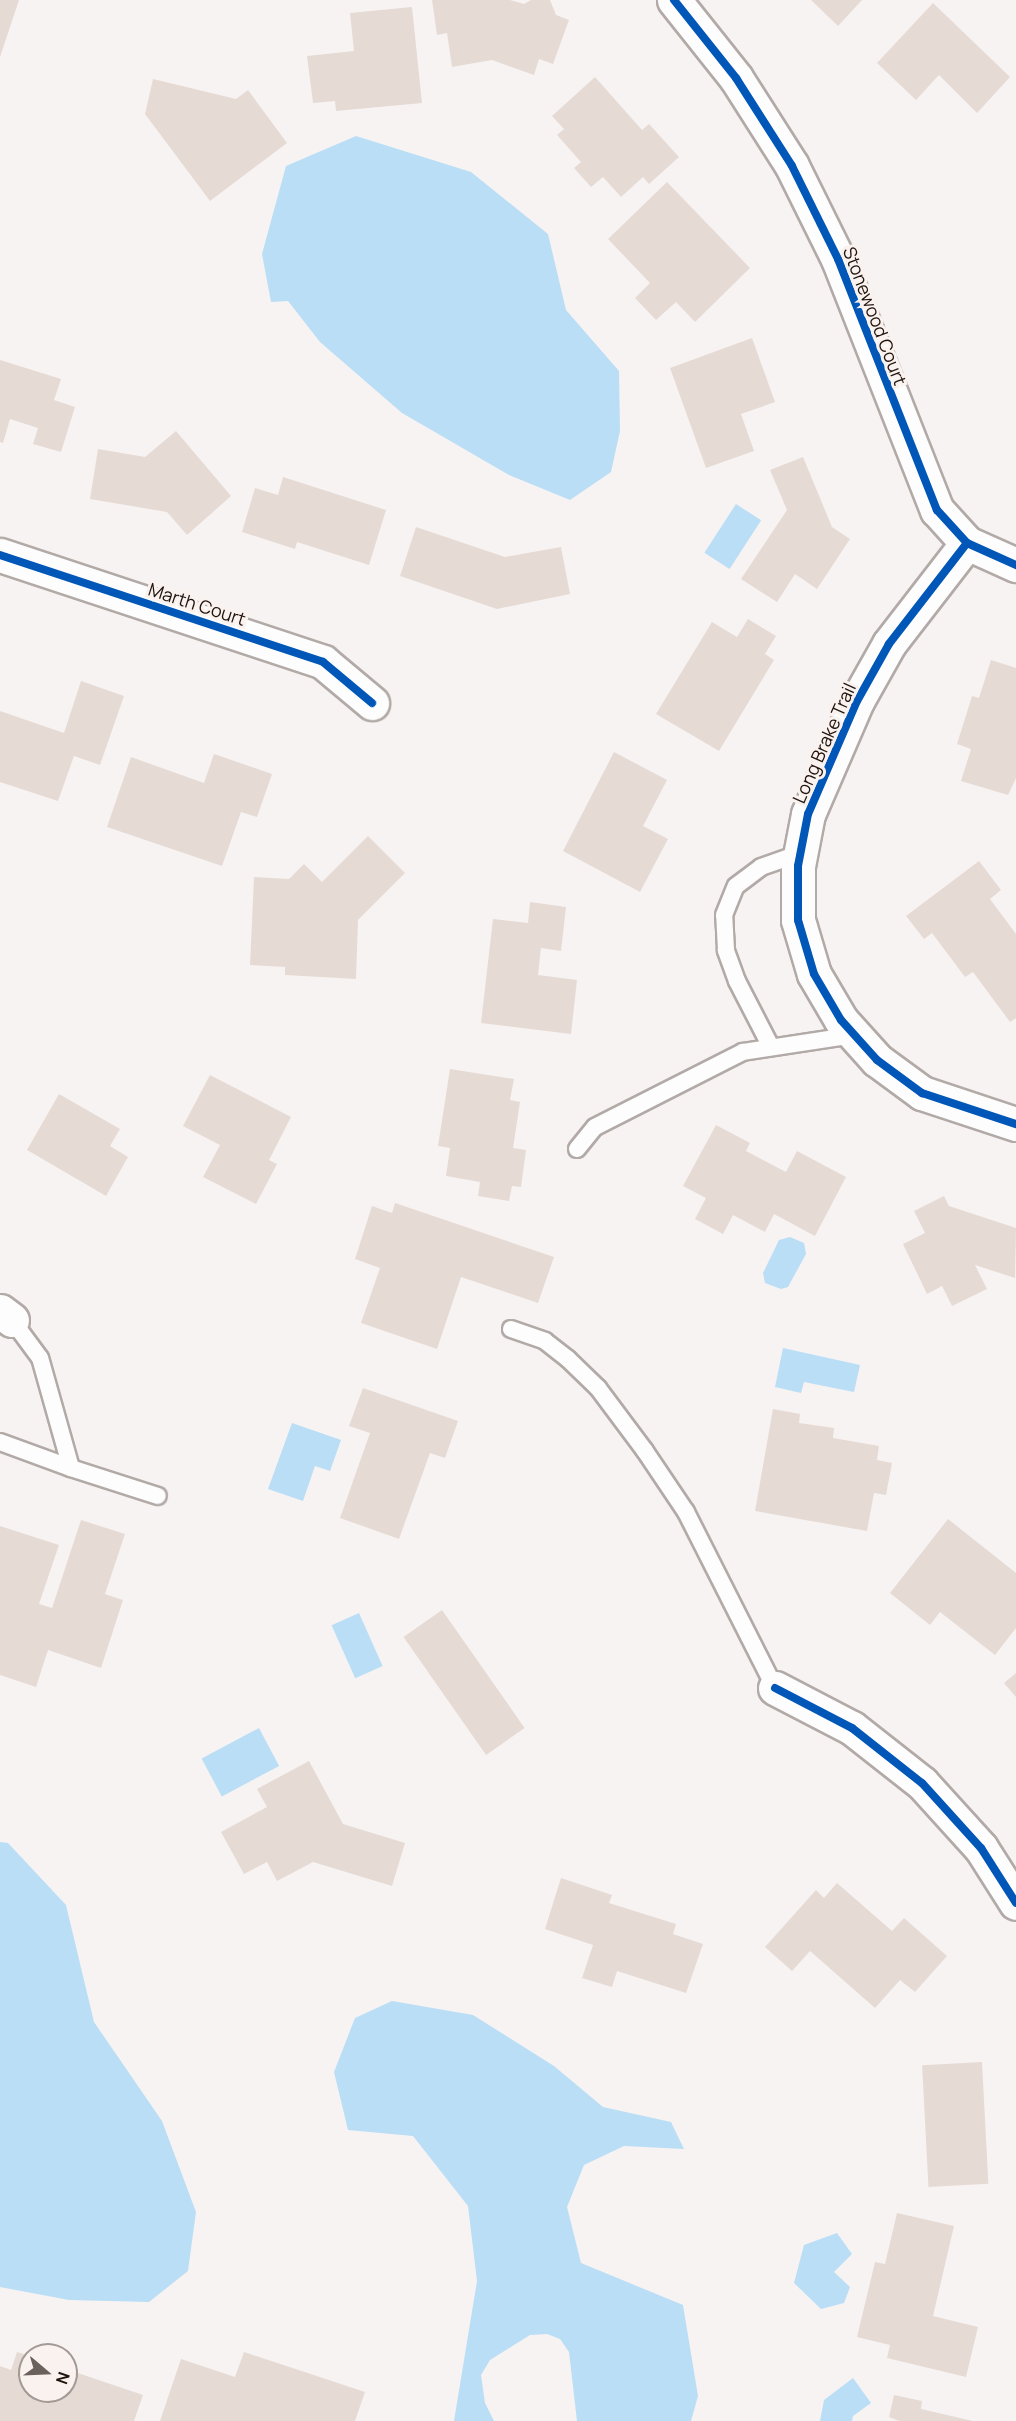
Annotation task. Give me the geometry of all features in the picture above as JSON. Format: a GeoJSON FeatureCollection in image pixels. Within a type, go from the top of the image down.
{"type":"FeatureCollection","features":[{"type":"Feature","properties":{"kind":"street","name":"Stonewood Court"},"geometry":{"type":"LineString","coordinates":[[674,0],[736,78],[792,165],[838,259],[919,472],[938,510],[967,543],[1016,565]]}},
{"type":"Feature","properties":{"kind":"street","name":"Long Brake Trail"},"geometry":{"type":"LineString","coordinates":[[967,543],[889,644],[857,701],[808,814],[801,853],[801,931],[814,974],[841,1020],[877,1060],[922,1093],[1016,1125]]}},
{"type":"Feature","properties":{"kind":"street","name":"Marth Court"},"geometry":{"type":"LineString","coordinates":[[0,555],[323,662],[372,703]]}},
{"type":"Feature","properties":{"kind":"street"},"geometry":{"type":"LineString","coordinates":[[774,1688],[852,1728],[922,1783],[981,1848],[1016,1903]]}},
{"type":"Feature","properties":{"kind":"lane"},"geometry":{"type":"LineString","coordinates":[[770,1045],[737,981],[726,950],[724,915],[736,886],[761,867],[801,853]]}},
{"type":"Feature","properties":{"kind":"lane"},"geometry":{"type":"LineString","coordinates":[[577,1149],[595,1127],[743,1052],[770,1045],[854,1035]]}},
{"type":"Feature","properties":{"kind":"lane"},"geometry":{"type":"LineString","coordinates":[[6,1316],[40,1358],[60,1417],[71,1468]]}},
{"type":"Feature","properties":{"kind":"lane"},"geometry":{"type":"LineString","coordinates":[[511,1329],[545,1341],[568,1359],[598,1388],[645,1451],[686,1512],[774,1688]]}},
{"type":"Feature","properties":{"kind":"lane"},"geometry":{"type":"LineString","coordinates":[[0,1442],[158,1496]]}},
{"type":"Feature","properties":{"kind":"water"},"geometry":{"type":"Polygon","coordinates":[[[356,136],[471,172],[548,234],[566,310],[619,371],[620,431],[611,472],[570,500],[509,475],[402,413],[320,342],[288,301],[271,302],[262,254],[286,166],[356,136]]]}},
{"type":"Feature","properties":{"kind":"water"},"geometry":{"type":"Polygon","coordinates":[[[736,504],[761,520],[730,569],[704,553],[736,504]]]}},
{"type":"Feature","properties":{"kind":"water"},"geometry":{"type":"Polygon","coordinates":[[[790,1237],[804,1243],[806,1254],[788,1287],[781,1289],[765,1283],[763,1273],[779,1240],[790,1237]]]}},
{"type":"Feature","properties":{"kind":"water"},"geometry":{"type":"Polygon","coordinates":[[[783,1348],[860,1365],[854,1392],[804,1382],[801,1393],[775,1387],[783,1348]]]}},
{"type":"Feature","properties":{"kind":"water"},"geometry":{"type":"Polygon","coordinates":[[[292,1423],[341,1440],[330,1471],[315,1466],[303,1501],[268,1489],[292,1423]]]}},
{"type":"Feature","properties":{"kind":"water"},"geometry":{"type":"Polygon","coordinates":[[[359,1613],[383,1666],[355,1678],[332,1625],[359,1613]]]}},
{"type":"Feature","properties":{"kind":"water"},"geometry":{"type":"Polygon","coordinates":[[[259,1728],[279,1766],[222,1796],[202,1759],[259,1728]]]}},
{"type":"Feature","properties":{"kind":"water"},"geometry":{"type":"Polygon","coordinates":[[[0,1842],[8,1843],[66,1905],[94,2022],[162,2121],[196,2212],[188,2271],[149,2302],[69,2300],[0,2287],[0,1842]]]}},
{"type":"Feature","properties":{"kind":"water"},"geometry":{"type":"Polygon","coordinates":[[[392,2001],[473,2015],[554,2066],[603,2107],[671,2122],[684,2149],[624,2146],[584,2165],[567,2207],[581,2263],[683,2305],[698,2396],[691,2421],[577,2421],[569,2352],[560,2339],[547,2334],[530,2335],[490,2360],[481,2375],[485,2403],[494,2421],[454,2421],[477,2281],[468,2206],[413,2136],[348,2130],[334,2072],[355,2018],[392,2001]]]}},
{"type":"Feature","properties":{"kind":"water"},"geometry":{"type":"Polygon","coordinates":[[[837,2233],[852,2254],[834,2272],[850,2287],[844,2303],[821,2309],[794,2283],[804,2245],[837,2233]]]}},
{"type":"Feature","properties":{"kind":"water"},"geometry":{"type":"Polygon","coordinates":[[[853,2378],[871,2403],[853,2416],[852,2421],[820,2421],[824,2400],[853,2378]]]}},
{"type":"Feature","properties":{"kind":"building"},"geometry":{"type":"Polygon","coordinates":[[[0,0],[19,0],[0,57],[0,0]]]}},
{"type":"Feature","properties":{"kind":"building"},"geometry":{"type":"Polygon","coordinates":[[[432,0],[510,0],[524,4],[531,0],[550,0],[556,15],[569,20],[553,64],[539,59],[534,75],[492,60],[452,67],[447,33],[437,35],[432,0]]]}},
{"type":"Feature","properties":{"kind":"building"},"geometry":{"type":"Polygon","coordinates":[[[811,0],[862,0],[838,26],[811,0]]]}},
{"type":"Feature","properties":{"kind":"building"},"geometry":{"type":"Polygon","coordinates":[[[933,3],[1010,77],[977,113],[939,75],[916,100],[877,63],[933,3]]]}},
{"type":"Feature","properties":{"kind":"building"},"geometry":{"type":"Polygon","coordinates":[[[412,7],[422,103],[336,111],[335,101],[313,103],[307,56],[354,51],[350,13],[412,7]]]}},
{"type":"Feature","properties":{"kind":"building"},"geometry":{"type":"Polygon","coordinates":[[[595,77],[642,130],[649,124],[679,157],[649,184],[643,177],[621,197],[603,177],[591,187],[574,168],[581,162],[557,135],[564,129],[552,116],[595,77]]]}},
{"type":"Feature","properties":{"kind":"building"},"geometry":{"type":"Polygon","coordinates":[[[153,79],[236,99],[248,90],[287,143],[210,201],[145,114],[153,79]]]}},
{"type":"Feature","properties":{"kind":"building"},"geometry":{"type":"Polygon","coordinates":[[[667,182],[750,268],[695,322],[676,302],[656,320],[635,298],[650,283],[608,239],[667,182]]]}},
{"type":"Feature","properties":{"kind":"building"},"geometry":{"type":"Polygon","coordinates":[[[752,338],[775,402],[741,414],[754,451],[706,468],[670,368],[752,338]]]}},
{"type":"Feature","properties":{"kind":"building"},"geometry":{"type":"Polygon","coordinates":[[[0,360],[61,379],[54,400],[75,407],[61,452],[33,444],[38,428],[10,419],[3,443],[0,442],[0,360]]]}},
{"type":"Feature","properties":{"kind":"building"},"geometry":{"type":"Polygon","coordinates":[[[176,431],[231,496],[187,535],[167,512],[90,499],[98,449],[145,457],[176,431]]]}},
{"type":"Feature","properties":{"kind":"building"},"geometry":{"type":"Polygon","coordinates":[[[803,457],[832,527],[850,539],[817,589],[795,574],[777,602],[741,579],[787,510],[770,470],[803,457]]]}},
{"type":"Feature","properties":{"kind":"building"},"geometry":{"type":"Polygon","coordinates":[[[283,477],[386,510],[369,565],[297,542],[295,549],[242,532],[255,488],[278,495],[283,477]]]}},
{"type":"Feature","properties":{"kind":"building"},"geometry":{"type":"Polygon","coordinates":[[[416,527],[505,557],[561,547],[570,594],[497,609],[400,576],[416,527]]]}},
{"type":"Feature","properties":{"kind":"building"},"geometry":{"type":"Polygon","coordinates":[[[748,619],[776,636],[765,654],[774,660],[719,751],[656,714],[712,622],[737,637],[748,619]]]}},
{"type":"Feature","properties":{"kind":"building"},"geometry":{"type":"Polygon","coordinates":[[[991,660],[1016,668],[1016,778],[1008,795],[961,781],[971,749],[957,744],[972,696],[979,698],[991,660]]]}},
{"type":"Feature","properties":{"kind":"building"},"geometry":{"type":"Polygon","coordinates":[[[81,681],[124,696],[100,765],[74,756],[58,801],[0,782],[0,711],[64,733],[81,681]]]}},
{"type":"Feature","properties":{"kind":"building"},"geometry":{"type":"Polygon","coordinates":[[[614,752],[667,780],[643,826],[668,839],[640,892],[563,851],[614,752]]]}},
{"type":"Feature","properties":{"kind":"building"},"geometry":{"type":"Polygon","coordinates":[[[214,754],[272,774],[257,817],[241,812],[222,866],[107,827],[131,757],[204,783],[214,754]]]}},
{"type":"Feature","properties":{"kind":"building"},"geometry":{"type":"Polygon","coordinates":[[[368,836],[405,873],[358,920],[356,979],[285,975],[285,967],[250,965],[254,877],[289,879],[304,864],[322,882],[368,836]]]}},
{"type":"Feature","properties":{"kind":"building"},"geometry":{"type":"Polygon","coordinates":[[[979,861],[1001,890],[990,899],[1016,934],[1016,1018],[1010,1022],[973,972],[965,977],[932,933],[924,939],[906,916],[979,861]]]}},
{"type":"Feature","properties":{"kind":"building"},"geometry":{"type":"Polygon","coordinates":[[[530,902],[566,907],[561,951],[541,948],[538,975],[577,980],[571,1034],[481,1023],[493,919],[528,923],[530,902]]]}},
{"type":"Feature","properties":{"kind":"building"},"geometry":{"type":"Polygon","coordinates":[[[450,1069],[514,1079],[510,1100],[520,1102],[513,1148],[526,1150],[521,1187],[512,1186],[509,1201],[478,1196],[480,1182],[446,1176],[450,1148],[438,1146],[450,1069]]]}},
{"type":"Feature","properties":{"kind":"building"},"geometry":{"type":"Polygon","coordinates":[[[210,1075],[291,1117],[269,1160],[277,1164],[256,1204],[203,1177],[220,1145],[183,1126],[210,1075]]]}},
{"type":"Feature","properties":{"kind":"building"},"geometry":{"type":"Polygon","coordinates":[[[59,1094],[120,1129],[110,1146],[128,1157],[106,1196],[27,1150],[59,1094]]]}},
{"type":"Feature","properties":{"kind":"building"},"geometry":{"type":"Polygon","coordinates":[[[716,1125],[750,1143],[746,1151],[786,1172],[797,1151],[846,1177],[815,1236],[774,1214],[765,1232],[733,1215],[723,1234],[695,1219],[706,1198],[683,1186],[716,1125]]]}},
{"type":"Feature","properties":{"kind":"building"},"geometry":{"type":"Polygon","coordinates":[[[944,1196],[949,1206],[1016,1228],[1015,1278],[975,1265],[987,1289],[952,1306],[942,1286],[927,1294],[903,1244],[925,1233],[914,1211],[944,1196]]]}},
{"type":"Feature","properties":{"kind":"building"},"geometry":{"type":"Polygon","coordinates":[[[395,1203],[554,1257],[538,1303],[461,1277],[437,1349],[361,1323],[380,1268],[355,1259],[372,1206],[392,1213],[395,1203]]]}},
{"type":"Feature","properties":{"kind":"building"},"geometry":{"type":"Polygon","coordinates":[[[363,1388],[458,1421],[445,1458],[430,1453],[399,1539],[340,1518],[370,1433],[349,1426],[363,1388]]]}},
{"type":"Feature","properties":{"kind":"building"},"geometry":{"type":"Polygon","coordinates":[[[773,1409],[800,1414],[799,1423],[834,1428],[833,1438],[879,1446],[877,1460],[892,1463],[886,1495],[874,1493],[867,1531],[755,1511],[773,1409]]]}},
{"type":"Feature","properties":{"kind":"building"},"geometry":{"type":"Polygon","coordinates":[[[948,1519],[1016,1573],[1016,1628],[995,1655],[940,1612],[930,1625],[890,1593],[948,1519]]]}},
{"type":"Feature","properties":{"kind":"building"},"geometry":{"type":"Polygon","coordinates":[[[81,1520],[125,1534],[105,1594],[123,1600],[101,1668],[48,1650],[36,1687],[0,1675],[0,1526],[59,1545],[39,1604],[52,1608],[81,1520]]]}},
{"type":"Feature","properties":{"kind":"building"},"geometry":{"type":"Polygon","coordinates":[[[442,1610],[525,1728],[486,1755],[403,1637],[442,1610]]]}},
{"type":"Feature","properties":{"kind":"building"},"geometry":{"type":"Polygon","coordinates":[[[1016,1673],[1016,1697],[1004,1683],[1016,1673]]]}},
{"type":"Feature","properties":{"kind":"building"},"geometry":{"type":"Polygon","coordinates":[[[309,1761],[343,1824],[405,1843],[392,1886],[313,1862],[277,1881],[267,1862],[244,1874],[221,1832],[267,1807],[257,1789],[309,1761]]]}},
{"type":"Feature","properties":{"kind":"building"},"geometry":{"type":"Polygon","coordinates":[[[561,1878],[612,1895],[609,1903],[676,1924],[673,1934],[703,1944],[686,1993],[617,1971],[612,1987],[582,1978],[593,1945],[545,1929],[561,1878]]]}},
{"type":"Feature","properties":{"kind":"building"},"geometry":{"type":"Polygon","coordinates":[[[837,1883],[892,1931],[904,1918],[947,1956],[915,1992],[900,1980],[875,2008],[810,1951],[792,1971],[765,1947],[816,1890],[824,1898],[837,1883]]]}},
{"type":"Feature","properties":{"kind":"building"},"geometry":{"type":"Polygon","coordinates":[[[982,2062],[988,2184],[928,2187],[922,2065],[982,2062]]]}},
{"type":"Feature","properties":{"kind":"building"},"geometry":{"type":"Polygon","coordinates":[[[897,2213],[954,2226],[933,2316],[978,2327],[966,2377],[887,2358],[890,2345],[857,2337],[875,2262],[885,2264],[897,2213]]]}},
{"type":"Feature","properties":{"kind":"building"},"geometry":{"type":"Polygon","coordinates":[[[18,2352],[18,2403],[78,2403],[78,2373],[143,2395],[134,2421],[0,2421],[0,2366],[11,2370],[18,2352]]]}},
{"type":"Feature","properties":{"kind":"building"},"geometry":{"type":"Polygon","coordinates":[[[244,2352],[365,2392],[355,2421],[160,2421],[181,2359],[235,2377],[244,2352]]]}},
{"type":"Feature","properties":{"kind":"building"},"geometry":{"type":"Polygon","coordinates":[[[894,2395],[922,2401],[921,2409],[973,2421],[899,2421],[889,2417],[894,2395]]]}},
{"type":"Feature","properties":{"kind":"cycle path"},"geometry":{"type":"LineString","coordinates":[[674,0],[736,78],[792,166],[838,259],[937,510],[967,543],[1016,565]]}},
{"type":"Feature","properties":{"kind":"cycle path"},"geometry":{"type":"LineString","coordinates":[[967,543],[889,644],[857,701],[808,814],[798,866],[798,920],[814,974],[841,1020],[877,1060],[922,1093],[1016,1124]]}},
{"type":"Feature","properties":{"kind":"cycle path"},"geometry":{"type":"LineString","coordinates":[[0,555],[323,662],[372,703]]}},
{"type":"Feature","properties":{"kind":"cycle path"},"geometry":{"type":"LineString","coordinates":[[775,1688],[852,1728],[922,1783],[981,1848],[1016,1903]]}}]}
